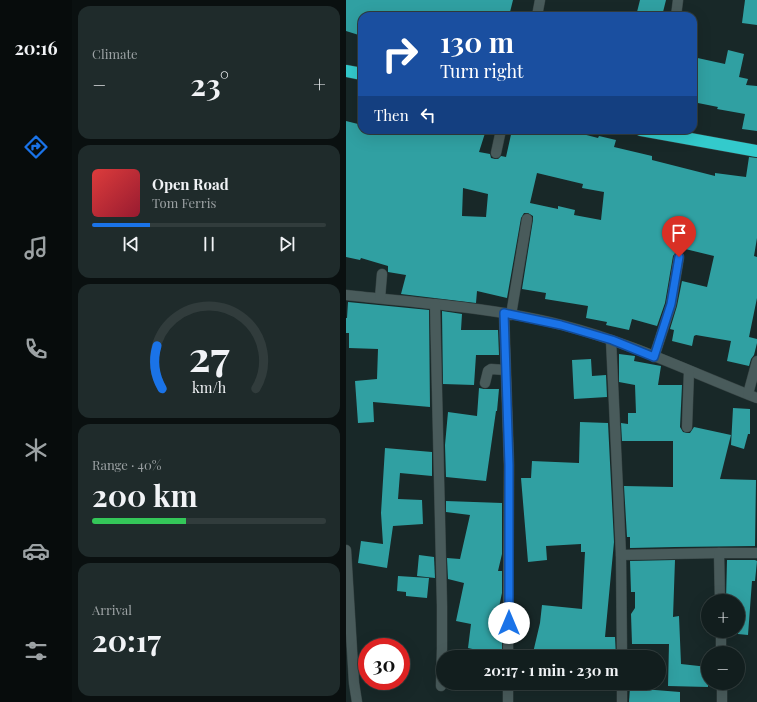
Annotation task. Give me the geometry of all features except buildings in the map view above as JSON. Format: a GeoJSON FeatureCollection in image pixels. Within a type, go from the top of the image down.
{"type":"FeatureCollection","features":[{"type":"Feature","properties":{"kind":"highway"},"geometry":{"type":"LineString","coordinates":[[346,71],[358,73]]}},
{"type":"Feature","properties":{"kind":"highway"},"geometry":{"type":"LineString","coordinates":[[667,134],[757,150]]}},
{"type":"Feature","properties":{"kind":"street"},"geometry":{"type":"LineString","coordinates":[[538,12],[540,0]]}},
{"type":"Feature","properties":{"kind":"street"},"geometry":{"type":"LineString","coordinates":[[676,12],[678,0]]}},
{"type":"Feature","properties":{"kind":"street"},"geometry":{"type":"LineString","coordinates":[[496,153],[500,134]]}},
{"type":"Feature","properties":{"kind":"street"},"geometry":{"type":"LineString","coordinates":[[508,650],[509,465],[506,370],[507,314],[527,219]]}},
{"type":"Feature","properties":{"kind":"street"},"geometry":{"type":"LineString","coordinates":[[654,357],[671,304],[679,257]]}},
{"type":"Feature","properties":{"kind":"street"},"geometry":{"type":"LineString","coordinates":[[380,298],[382,274]]}},
{"type":"Feature","properties":{"kind":"street"},"geometry":{"type":"LineString","coordinates":[[346,295],[435,304],[507,314],[561,325],[612,340],[752,396],[757,365]]}},
{"type":"Feature","properties":{"kind":"street"},"geometry":{"type":"LineString","coordinates":[[435,304],[442,650]]}},
{"type":"Feature","properties":{"kind":"street"},"geometry":{"type":"LineString","coordinates":[[612,340],[621,555],[622,650]]}},
{"type":"Feature","properties":{"kind":"street"},"geometry":{"type":"LineString","coordinates":[[485,383],[488,372],[491,370],[506,370]]}},
{"type":"Feature","properties":{"kind":"street"},"geometry":{"type":"LineString","coordinates":[[687,428],[689,371]]}},
{"type":"Feature","properties":{"kind":"street"},"geometry":{"type":"LineString","coordinates":[[346,550],[354,683],[357,702]]}},
{"type":"Feature","properties":{"kind":"street"},"geometry":{"type":"LineString","coordinates":[[719,553],[720,594]]}},
{"type":"Feature","properties":{"kind":"street"},"geometry":{"type":"LineString","coordinates":[[621,555],[757,553]]}},
{"type":"Feature","properties":{"kind":"street"},"geometry":{"type":"LineString","coordinates":[[508,690],[508,702]]}},
{"type":"Feature","properties":{"kind":"street"},"geometry":{"type":"LineString","coordinates":[[622,690],[622,702]]}},
{"type":"Feature","properties":{"kind":"street"},"geometry":{"type":"LineString","coordinates":[[722,690],[722,702]]}},
{"type":"Feature","properties":{"kind":"route"},"geometry":{"type":"LineString","coordinates":[[509,623],[509,465],[504,313],[561,325],[612,340],[654,357],[671,304],[679,257]]}}]}
